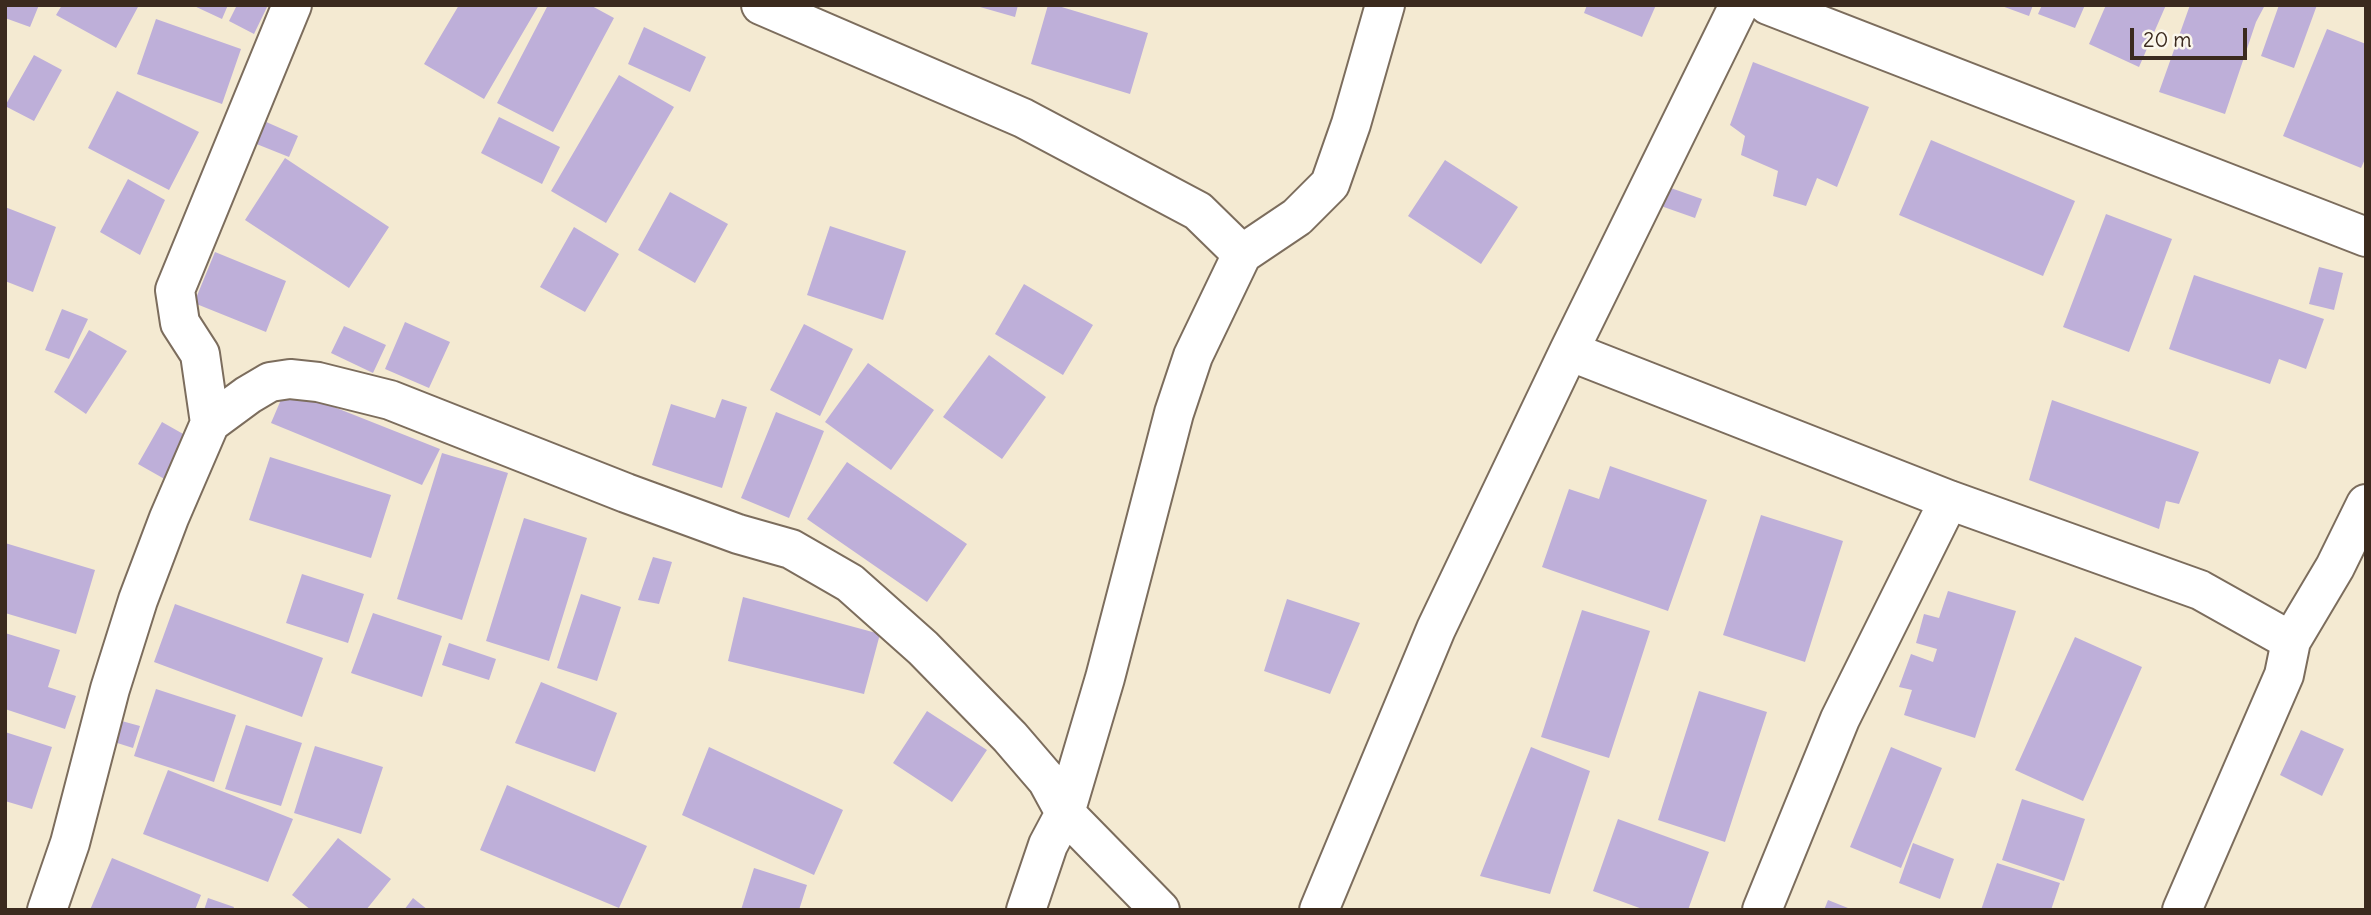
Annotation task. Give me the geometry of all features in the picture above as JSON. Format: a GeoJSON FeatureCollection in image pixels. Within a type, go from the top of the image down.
{"type":"FeatureCollection","features":[{"type":"Feature","properties":{"kind":"street"},"geometry":{"type":"LineString","coordinates":[[210,423],[200,354],[180,323],[175,290],[292,5]]}},
{"type":"Feature","properties":{"kind":"street"},"geometry":{"type":"LineString","coordinates":[[1026,910],[1048,845],[1065,813],[1105,678],[1174,413],[1193,356],[1242,254],[1297,217],[1330,184],[1352,124],[1385,5]]}},
{"type":"Feature","properties":{"kind":"street"},"geometry":{"type":"LineString","coordinates":[[1319,910],[1436,629],[1739,5]]}},
{"type":"Feature","properties":{"kind":"street"},"geometry":{"type":"LineString","coordinates":[[1768,5],[2366,237]]}},
{"type":"Feature","properties":{"kind":"street"},"geometry":{"type":"LineString","coordinates":[[789,11],[1023,118],[1198,211],[1242,254]]}},
{"type":"Feature","properties":{"kind":"street"},"geometry":{"type":"LineString","coordinates":[[1569,351],[1949,499],[2200,590],[2291,641]]}},
{"type":"Feature","properties":{"kind":"street"},"geometry":{"type":"LineString","coordinates":[[47,910],[69,843],[110,690],[138,600],[169,518],[210,423],[270,382],[290,379],[318,382],[390,400],[626,493],[738,534],[791,549],[850,583],[923,648],[1010,737],[1047,780],[1065,813],[1160,910]]}},
{"type":"Feature","properties":{"kind":"street"},"geometry":{"type":"LineString","coordinates":[[1762,910],[1840,719],[1949,499]]}},
{"type":"Feature","properties":{"kind":"street"},"geometry":{"type":"LineString","coordinates":[[2182,910],[2284,675],[2291,641],[2335,567],[2366,504]]}},
{"type":"Feature","properties":{"kind":"building"},"geometry":{"type":"Polygon","coordinates":[[[5,5],[39,5],[30,27],[5,18],[5,5]]]}},
{"type":"Feature","properties":{"kind":"building"},"geometry":{"type":"Polygon","coordinates":[[[62,5],[139,5],[116,48],[56,15],[62,5]]]}},
{"type":"Feature","properties":{"kind":"building"},"geometry":{"type":"Polygon","coordinates":[[[192,5],[228,5],[222,19],[192,5]]]}},
{"type":"Feature","properties":{"kind":"building"},"geometry":{"type":"Polygon","coordinates":[[[237,5],[268,5],[254,34],[229,21],[237,5]]]}},
{"type":"Feature","properties":{"kind":"building"},"geometry":{"type":"Polygon","coordinates":[[[459,5],[539,5],[484,99],[424,64],[459,5]]]}},
{"type":"Feature","properties":{"kind":"building"},"geometry":{"type":"Polygon","coordinates":[[[548,5],[590,5],[614,18],[553,132],[497,103],[548,5]]]}},
{"type":"Feature","properties":{"kind":"building"},"geometry":{"type":"Polygon","coordinates":[[[973,5],[1018,5],[1015,17],[973,5]]]}},
{"type":"Feature","properties":{"kind":"building"},"geometry":{"type":"Polygon","coordinates":[[[1048,5],[1148,33],[1130,94],[1031,64],[1048,5]]]}},
{"type":"Feature","properties":{"kind":"building"},"geometry":{"type":"Polygon","coordinates":[[[1587,5],[1656,5],[1642,37],[1584,13],[1587,5]]]}},
{"type":"Feature","properties":{"kind":"building"},"geometry":{"type":"Polygon","coordinates":[[[1999,5],[2033,5],[2029,16],[1999,5]]]}},
{"type":"Feature","properties":{"kind":"building"},"geometry":{"type":"Polygon","coordinates":[[[2042,5],[2085,5],[2075,28],[2038,14],[2042,5]]]}},
{"type":"Feature","properties":{"kind":"building"},"geometry":{"type":"Polygon","coordinates":[[[2106,5],[2166,5],[2139,67],[2089,44],[2106,5]]]}},
{"type":"Feature","properties":{"kind":"building"},"geometry":{"type":"Polygon","coordinates":[[[2190,5],[2265,5],[2256,22],[2225,114],[2159,92],[2190,5]]]}},
{"type":"Feature","properties":{"kind":"building"},"geometry":{"type":"Polygon","coordinates":[[[2279,5],[2317,5],[2294,68],[2261,56],[2279,5]]]}},
{"type":"Feature","properties":{"kind":"building"},"geometry":{"type":"Polygon","coordinates":[[[156,19],[241,49],[222,104],[137,74],[156,19]]]}},
{"type":"Feature","properties":{"kind":"building"},"geometry":{"type":"Polygon","coordinates":[[[644,27],[706,57],[690,92],[628,64],[644,27]]]}},
{"type":"Feature","properties":{"kind":"building"},"geometry":{"type":"Polygon","coordinates":[[[2327,29],[2366,44],[2366,157],[2361,168],[2283,136],[2327,29]]]}},
{"type":"Feature","properties":{"kind":"building"},"geometry":{"type":"Polygon","coordinates":[[[34,55],[62,70],[34,121],[5,106],[34,55]]]}},
{"type":"Feature","properties":{"kind":"building"},"geometry":{"type":"Polygon","coordinates":[[[1753,62],[1869,107],[1837,187],[1817,178],[1806,206],[1773,196],[1778,171],[1741,155],[1745,136],[1730,125],[1753,62]]]}},
{"type":"Feature","properties":{"kind":"building"},"geometry":{"type":"Polygon","coordinates":[[[619,75],[674,107],[606,223],[551,191],[619,75]]]}},
{"type":"Feature","properties":{"kind":"building"},"geometry":{"type":"Polygon","coordinates":[[[117,91],[199,132],[169,190],[88,148],[117,91]]]}},
{"type":"Feature","properties":{"kind":"building"},"geometry":{"type":"Polygon","coordinates":[[[499,117],[560,147],[542,184],[481,153],[499,117]]]}},
{"type":"Feature","properties":{"kind":"building"},"geometry":{"type":"Polygon","coordinates":[[[264,121],[298,136],[289,157],[254,143],[264,121]]]}},
{"type":"Feature","properties":{"kind":"building"},"geometry":{"type":"Polygon","coordinates":[[[1931,140],[2075,201],[2043,276],[1899,215],[1931,140]]]}},
{"type":"Feature","properties":{"kind":"building"},"geometry":{"type":"Polygon","coordinates":[[[285,158],[389,227],[349,288],[245,220],[285,158]]]}},
{"type":"Feature","properties":{"kind":"building"},"geometry":{"type":"Polygon","coordinates":[[[1445,160],[1518,207],[1481,264],[1408,216],[1445,160]]]}},
{"type":"Feature","properties":{"kind":"building"},"geometry":{"type":"Polygon","coordinates":[[[128,179],[165,200],[140,255],[100,232],[128,179]]]}},
{"type":"Feature","properties":{"kind":"building"},"geometry":{"type":"Polygon","coordinates":[[[1668,187],[1702,199],[1695,218],[1661,206],[1668,187]]]}},
{"type":"Feature","properties":{"kind":"building"},"geometry":{"type":"Polygon","coordinates":[[[670,192],[728,224],[695,283],[638,250],[670,192]]]}},
{"type":"Feature","properties":{"kind":"building"},"geometry":{"type":"Polygon","coordinates":[[[5,207],[56,227],[33,292],[5,281],[5,207]]]}},
{"type":"Feature","properties":{"kind":"building"},"geometry":{"type":"Polygon","coordinates":[[[2106,214],[2172,239],[2129,352],[2063,327],[2106,214]]]}},
{"type":"Feature","properties":{"kind":"building"},"geometry":{"type":"Polygon","coordinates":[[[830,226],[906,251],[883,320],[807,295],[830,226]]]}},
{"type":"Feature","properties":{"kind":"building"},"geometry":{"type":"Polygon","coordinates":[[[574,227],[619,254],[585,312],[540,287],[574,227]]]}},
{"type":"Feature","properties":{"kind":"building"},"geometry":{"type":"Polygon","coordinates":[[[215,252],[286,281],[266,332],[194,303],[215,252]]]}},
{"type":"Feature","properties":{"kind":"building"},"geometry":{"type":"Polygon","coordinates":[[[2319,267],[2343,273],[2334,310],[2309,304],[2319,267]]]}},
{"type":"Feature","properties":{"kind":"building"},"geometry":{"type":"Polygon","coordinates":[[[2194,275],[2324,319],[2306,369],[2279,359],[2270,384],[2169,349],[2194,275]]]}},
{"type":"Feature","properties":{"kind":"building"},"geometry":{"type":"Polygon","coordinates":[[[1024,284],[1093,325],[1063,375],[995,334],[1024,284]]]}},
{"type":"Feature","properties":{"kind":"building"},"geometry":{"type":"Polygon","coordinates":[[[62,309],[88,319],[69,359],[45,350],[62,309]]]}},
{"type":"Feature","properties":{"kind":"building"},"geometry":{"type":"Polygon","coordinates":[[[405,322],[450,342],[429,388],[385,369],[405,322]]]}},
{"type":"Feature","properties":{"kind":"building"},"geometry":{"type":"Polygon","coordinates":[[[804,324],[853,349],[820,416],[770,390],[804,324]]]}},
{"type":"Feature","properties":{"kind":"building"},"geometry":{"type":"Polygon","coordinates":[[[344,326],[386,345],[373,373],[331,353],[344,326]]]}},
{"type":"Feature","properties":{"kind":"building"},"geometry":{"type":"Polygon","coordinates":[[[89,330],[127,351],[86,414],[54,392],[89,330]]]}},
{"type":"Feature","properties":{"kind":"building"},"geometry":{"type":"Polygon","coordinates":[[[989,355],[1046,397],[1002,459],[943,417],[989,355]]]}},
{"type":"Feature","properties":{"kind":"building"},"geometry":{"type":"Polygon","coordinates":[[[868,363],[934,410],[891,470],[825,422],[868,363]]]}},
{"type":"Feature","properties":{"kind":"building"},"geometry":{"type":"Polygon","coordinates":[[[286,388],[440,449],[422,485],[271,423],[286,388]]]}},
{"type":"Feature","properties":{"kind":"building"},"geometry":{"type":"Polygon","coordinates":[[[722,399],[747,407],[722,488],[652,465],[671,404],[715,418],[722,399]]]}},
{"type":"Feature","properties":{"kind":"building"},"geometry":{"type":"Polygon","coordinates":[[[2052,400],[2199,452],[2179,504],[2166,501],[2159,529],[2029,480],[2052,400]]]}},
{"type":"Feature","properties":{"kind":"building"},"geometry":{"type":"Polygon","coordinates":[[[776,412],[824,431],[789,518],[741,498],[776,412]]]}},
{"type":"Feature","properties":{"kind":"building"},"geometry":{"type":"Polygon","coordinates":[[[162,422],[192,439],[168,481],[138,464],[162,422]]]}},
{"type":"Feature","properties":{"kind":"building"},"geometry":{"type":"Polygon","coordinates":[[[442,453],[508,473],[462,620],[397,599],[442,453]]]}},
{"type":"Feature","properties":{"kind":"building"},"geometry":{"type":"Polygon","coordinates":[[[270,457],[391,495],[371,558],[249,520],[270,457]]]}},
{"type":"Feature","properties":{"kind":"building"},"geometry":{"type":"Polygon","coordinates":[[[847,462],[967,544],[927,602],[807,519],[847,462]]]}},
{"type":"Feature","properties":{"kind":"building"},"geometry":{"type":"Polygon","coordinates":[[[1610,466],[1707,500],[1668,611],[1542,567],[1569,489],[1599,499],[1610,466]]]}},
{"type":"Feature","properties":{"kind":"building"},"geometry":{"type":"Polygon","coordinates":[[[1761,515],[1843,541],[1805,662],[1723,635],[1761,515]]]}},
{"type":"Feature","properties":{"kind":"building"},"geometry":{"type":"Polygon","coordinates":[[[524,518],[587,538],[549,661],[486,641],[524,518]]]}},
{"type":"Feature","properties":{"kind":"building"},"geometry":{"type":"Polygon","coordinates":[[[5,543],[95,570],[76,634],[5,613],[5,543]]]}},
{"type":"Feature","properties":{"kind":"building"},"geometry":{"type":"Polygon","coordinates":[[[653,557],[672,562],[659,604],[638,600],[653,557]]]}},
{"type":"Feature","properties":{"kind":"building"},"geometry":{"type":"Polygon","coordinates":[[[302,574],[364,594],[348,643],[286,623],[302,574]]]}},
{"type":"Feature","properties":{"kind":"building"},"geometry":{"type":"Polygon","coordinates":[[[1948,591],[2016,611],[1975,738],[1904,715],[1912,690],[1899,687],[1911,654],[1933,662],[1937,649],[1916,643],[1924,614],[1939,618],[1948,591]]]}},
{"type":"Feature","properties":{"kind":"building"},"geometry":{"type":"Polygon","coordinates":[[[581,594],[621,607],[597,681],[557,668],[581,594]]]}},
{"type":"Feature","properties":{"kind":"building"},"geometry":{"type":"Polygon","coordinates":[[[743,597],[880,634],[864,694],[728,661],[743,597]]]}},
{"type":"Feature","properties":{"kind":"building"},"geometry":{"type":"Polygon","coordinates":[[[1287,599],[1360,623],[1330,694],[1264,671],[1287,599]]]}},
{"type":"Feature","properties":{"kind":"building"},"geometry":{"type":"Polygon","coordinates":[[[175,604],[323,658],[302,717],[154,662],[175,604]]]}},
{"type":"Feature","properties":{"kind":"building"},"geometry":{"type":"Polygon","coordinates":[[[1582,610],[1650,631],[1609,758],[1541,737],[1582,610]]]}},
{"type":"Feature","properties":{"kind":"building"},"geometry":{"type":"Polygon","coordinates":[[[373,613],[442,636],[422,697],[351,673],[373,613]]]}},
{"type":"Feature","properties":{"kind":"building"},"geometry":{"type":"Polygon","coordinates":[[[5,633],[60,650],[48,687],[76,696],[65,729],[5,709],[5,633]]]}},
{"type":"Feature","properties":{"kind":"building"},"geometry":{"type":"Polygon","coordinates":[[[2075,637],[2142,667],[2083,801],[2015,770],[2075,637]]]}},
{"type":"Feature","properties":{"kind":"building"},"geometry":{"type":"Polygon","coordinates":[[[449,643],[496,659],[489,680],[442,665],[449,643]]]}},
{"type":"Feature","properties":{"kind":"building"},"geometry":{"type":"Polygon","coordinates":[[[541,682],[617,713],[595,772],[515,743],[541,682]]]}},
{"type":"Feature","properties":{"kind":"building"},"geometry":{"type":"Polygon","coordinates":[[[156,689],[236,715],[214,782],[134,756],[156,689]]]}},
{"type":"Feature","properties":{"kind":"building"},"geometry":{"type":"Polygon","coordinates":[[[1699,691],[1767,712],[1725,842],[1658,820],[1699,691]]]}},
{"type":"Feature","properties":{"kind":"building"},"geometry":{"type":"Polygon","coordinates":[[[927,711],[987,750],[952,802],[893,763],[927,711]]]}},
{"type":"Feature","properties":{"kind":"building"},"geometry":{"type":"Polygon","coordinates":[[[118,720],[140,726],[133,748],[111,741],[118,720]]]}},
{"type":"Feature","properties":{"kind":"building"},"geometry":{"type":"Polygon","coordinates":[[[246,725],[302,743],[281,806],[225,789],[246,725]]]}},
{"type":"Feature","properties":{"kind":"building"},"geometry":{"type":"Polygon","coordinates":[[[2301,730],[2344,749],[2322,796],[2280,775],[2301,730]]]}},
{"type":"Feature","properties":{"kind":"building"},"geometry":{"type":"Polygon","coordinates":[[[5,732],[52,747],[32,809],[5,801],[5,732]]]}},
{"type":"Feature","properties":{"kind":"building"},"geometry":{"type":"Polygon","coordinates":[[[315,746],[383,767],[361,834],[294,813],[315,746]]]}},
{"type":"Feature","properties":{"kind":"building"},"geometry":{"type":"Polygon","coordinates":[[[709,747],[843,810],[814,875],[682,815],[709,747]]]}},
{"type":"Feature","properties":{"kind":"building"},"geometry":{"type":"Polygon","coordinates":[[[1531,747],[1590,771],[1550,894],[1480,876],[1531,747]]]}},
{"type":"Feature","properties":{"kind":"building"},"geometry":{"type":"Polygon","coordinates":[[[1891,747],[1942,768],[1901,868],[1850,847],[1891,747]]]}},
{"type":"Feature","properties":{"kind":"building"},"geometry":{"type":"Polygon","coordinates":[[[168,770],[293,819],[268,882],[143,834],[168,770]]]}},
{"type":"Feature","properties":{"kind":"building"},"geometry":{"type":"Polygon","coordinates":[[[507,785],[647,846],[619,908],[480,850],[507,785]]]}},
{"type":"Feature","properties":{"kind":"building"},"geometry":{"type":"Polygon","coordinates":[[[2022,799],[2085,819],[2064,881],[2002,860],[2022,799]]]}},
{"type":"Feature","properties":{"kind":"building"},"geometry":{"type":"Polygon","coordinates":[[[1618,819],[1709,852],[1688,910],[1645,910],[1593,891],[1618,819]]]}},
{"type":"Feature","properties":{"kind":"building"},"geometry":{"type":"Polygon","coordinates":[[[338,838],[391,879],[366,910],[311,910],[292,895],[338,838]]]}},
{"type":"Feature","properties":{"kind":"building"},"geometry":{"type":"Polygon","coordinates":[[[1913,843],[1954,859],[1940,899],[1899,883],[1913,843]]]}},
{"type":"Feature","properties":{"kind":"building"},"geometry":{"type":"Polygon","coordinates":[[[112,858],[201,895],[195,910],[90,910],[112,858]]]}},
{"type":"Feature","properties":{"kind":"building"},"geometry":{"type":"Polygon","coordinates":[[[1997,863],[2060,883],[2051,910],[1981,910],[1997,863]]]}},
{"type":"Feature","properties":{"kind":"building"},"geometry":{"type":"Polygon","coordinates":[[[754,868],[807,885],[799,910],[741,910],[754,868]]]}},
{"type":"Feature","properties":{"kind":"building"},"geometry":{"type":"Polygon","coordinates":[[[208,898],[234,907],[233,910],[204,910],[208,898]]]}},
{"type":"Feature","properties":{"kind":"building"},"geometry":{"type":"Polygon","coordinates":[[[413,898],[428,910],[404,910],[413,898]]]}},
{"type":"Feature","properties":{"kind":"building"},"geometry":{"type":"Polygon","coordinates":[[[1828,900],[1853,910],[1824,910],[1828,900]]]}}]}
